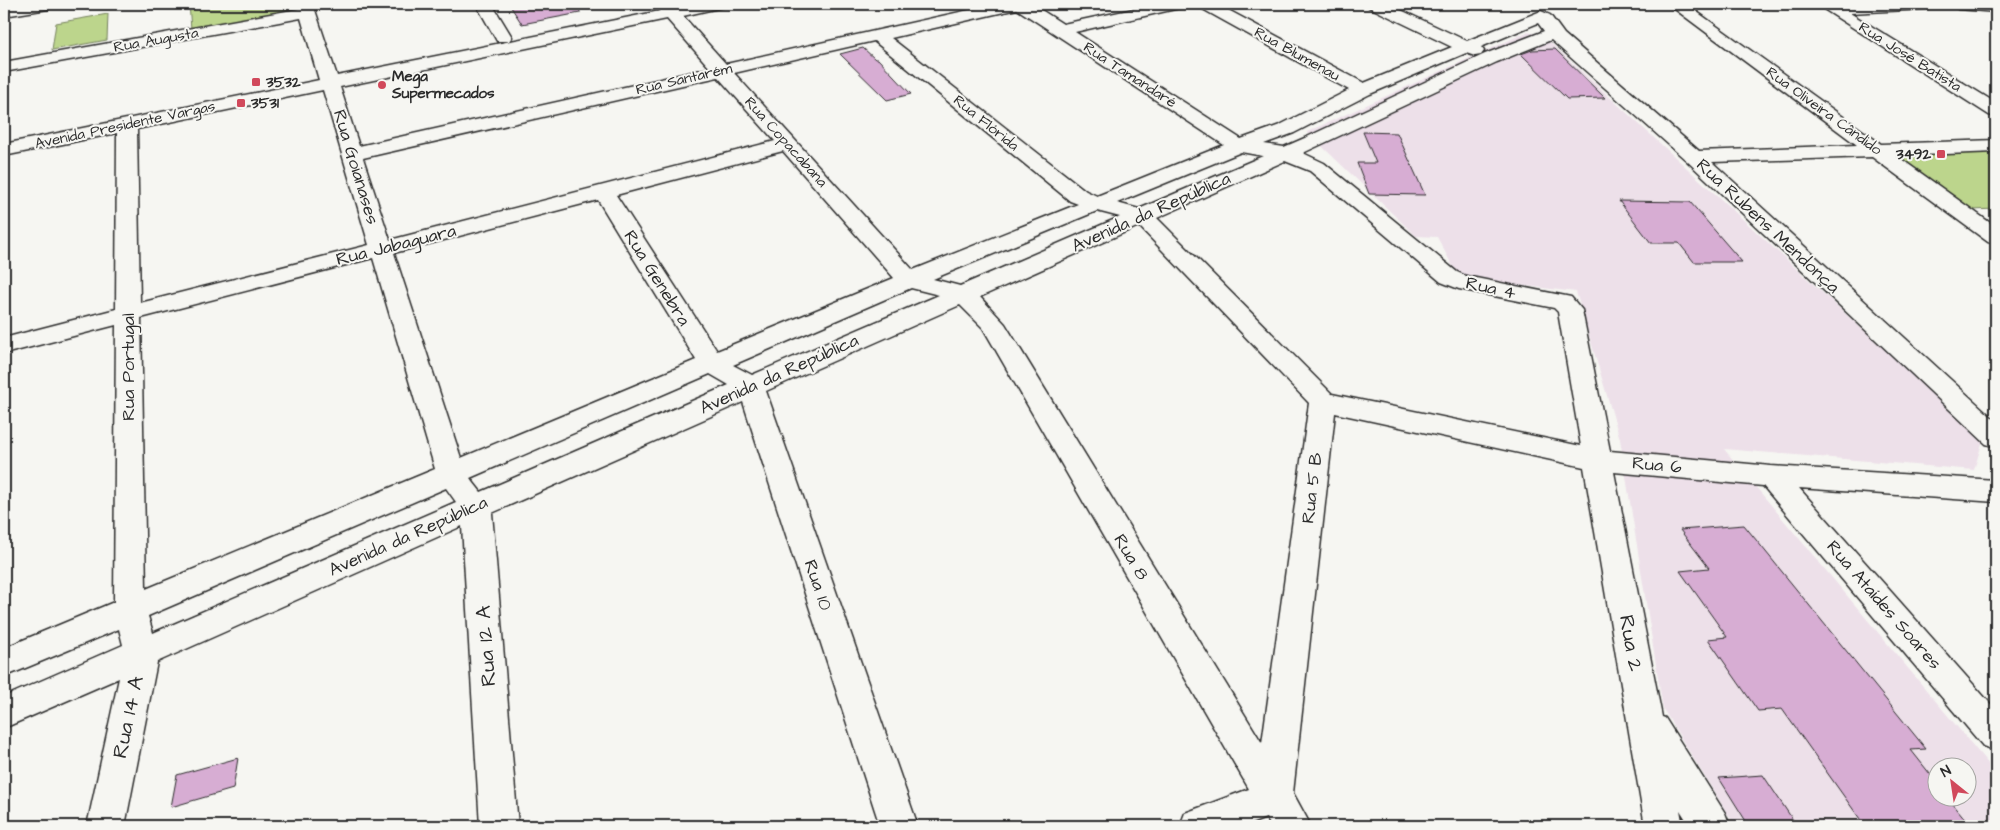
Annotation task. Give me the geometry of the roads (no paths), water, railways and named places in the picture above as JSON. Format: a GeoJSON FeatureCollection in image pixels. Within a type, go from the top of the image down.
{"type":"FeatureCollection","features":[{"type":"Feature","properties":{"kind":"street"},"geometry":{"type":"LineString","coordinates":[[4,11],[48,4]]}},
{"type":"Feature","properties":{"kind":"street"},"geometry":{"type":"LineString","coordinates":[[484,4],[503,37]]}},
{"type":"Feature","properties":{"kind":"street","name":"Avenida Presidente Vargas"},"geometry":{"type":"LineString","coordinates":[[4,150],[127,124],[503,37],[667,6],[717,4]]}},
{"type":"Feature","properties":{"kind":"street","name":"Rua Santarém"},"geometry":{"type":"LineString","coordinates":[[352,154],[1016,4]]}},
{"type":"Feature","properties":{"kind":"street","name":"Rua Tamandaré"},"geometry":{"type":"LineString","coordinates":[[1021,4],[1239,146]]}},
{"type":"Feature","properties":{"kind":"street"},"geometry":{"type":"LineString","coordinates":[[1060,30],[1178,4]]}},
{"type":"Feature","properties":{"kind":"street","name":"Rua Blumenau"},"geometry":{"type":"LineString","coordinates":[[1204,4],[1363,90]]}},
{"type":"Feature","properties":{"kind":"street"},"geometry":{"type":"LineString","coordinates":[[1375,4],[1491,58]]}},
{"type":"Feature","properties":{"kind":"street","name":"Rua Oliveira Cândido"},"geometry":{"type":"LineString","coordinates":[[1676,4],[1996,237]]}},
{"type":"Feature","properties":{"kind":"street"},"geometry":{"type":"LineString","coordinates":[[1828,6],[1925,4]]}},
{"type":"Feature","properties":{"kind":"street"},"geometry":{"type":"LineString","coordinates":[[1958,4],[1996,7]]}},
{"type":"Feature","properties":{"kind":"street","name":"Avenida Presidente Vargas"},"geometry":{"type":"LineString","coordinates":[[4,138],[329,78],[667,6]]}},
{"type":"Feature","properties":{"kind":"street","name":"Rua Copacabana"},"geometry":{"type":"LineString","coordinates":[[667,6],[910,280]]}},
{"type":"Feature","properties":{"kind":"street","name":"Rua José Batista"},"geometry":{"type":"LineString","coordinates":[[1828,6],[1996,111]]}},
{"type":"Feature","properties":{"kind":"street","name":"Rua Goianases"},"geometry":{"type":"LineString","coordinates":[[306,8],[451,473]]}},
{"type":"Feature","properties":{"kind":"street","name":"Rua Augusta"},"geometry":{"type":"LineString","coordinates":[[4,67],[306,8]]}},
{"type":"Feature","properties":{"kind":"street","name":"Avenida da República"},"geometry":{"type":"LineString","coordinates":[[4,662],[910,280],[1239,146],[1287,129],[1363,90],[1464,46],[1544,17]]}},
{"type":"Feature","properties":{"kind":"street","name":"Avenida da República"},"geometry":{"type":"LineString","coordinates":[[4,713],[1284,153],[1491,58],[1544,17]]}},
{"type":"Feature","properties":{"kind":"street","name":"Rua Rubens Mendonça"},"geometry":{"type":"LineString","coordinates":[[1544,17],[1996,437]]}},
{"type":"Feature","properties":{"kind":"street","name":"Rua Flórida"},"geometry":{"type":"LineString","coordinates":[[877,35],[1078,196],[1099,204]]}},
{"type":"Feature","properties":{"kind":"street","name":"Rua Portugal"},"geometry":{"type":"LineString","coordinates":[[127,124],[130,609]]}},
{"type":"Feature","properties":{"kind":"street","name":"Rua Jabaguara"},"geometry":{"type":"LineString","coordinates":[[4,346],[788,144]]}},
{"type":"Feature","properties":{"kind":"street","name":"Rua 4"},"geometry":{"type":"LineString","coordinates":[[1239,146],[1284,153],[1317,167],[1450,277],[1459,282],[1562,302],[1570,310],[1598,460]]}},
{"type":"Feature","properties":{"kind":"street"},"geometry":{"type":"LineString","coordinates":[[1694,157],[1880,152],[1996,146]]}},
{"type":"Feature","properties":{"kind":"street","name":"Rua Genebra"},"geometry":{"type":"LineString","coordinates":[[603,191],[712,364]]}},
{"type":"Feature","properties":{"kind":"street"},"geometry":{"type":"LineString","coordinates":[[1099,204],[1142,216],[1323,401]]}},
{"type":"Feature","properties":{"kind":"street"},"geometry":{"type":"LineString","coordinates":[[910,280],[963,294]]}},
{"type":"Feature","properties":{"kind":"street","name":"Rua 8"},"geometry":{"type":"LineString","coordinates":[[963,294],[993,324],[1283,812]]}},
{"type":"Feature","properties":{"kind":"street"},"geometry":{"type":"LineString","coordinates":[[712,364],[751,386]]}},
{"type":"Feature","properties":{"kind":"street","name":"Rua 10"},"geometry":{"type":"LineString","coordinates":[[751,386],[899,826]]}},
{"type":"Feature","properties":{"kind":"street","name":"Rua 6"},"geometry":{"type":"LineString","coordinates":[[1323,401],[1598,460],[1771,476],[1996,491]]}},
{"type":"Feature","properties":{"kind":"street","name":"Rua 5 B"},"geometry":{"type":"LineString","coordinates":[[1283,812],[1323,401]]}},
{"type":"Feature","properties":{"kind":"street","name":"Rua 2"},"geometry":{"type":"LineString","coordinates":[[1598,460],[1664,826]]}},
{"type":"Feature","properties":{"kind":"street"},"geometry":{"type":"LineString","coordinates":[[451,473],[476,507]]}},
{"type":"Feature","properties":{"kind":"street","name":"Rua Ataídes Soares"},"geometry":{"type":"LineString","coordinates":[[1771,476],[1996,735]]}},
{"type":"Feature","properties":{"kind":"street","name":"Rua 12 A"},"geometry":{"type":"LineString","coordinates":[[476,507],[500,826]]}},
{"type":"Feature","properties":{"kind":"street","name":"Rua 14 A"},"geometry":{"type":"LineString","coordinates":[[106,826],[142,653],[130,609]]}},
{"type":"Feature","properties":{"kind":"street"},"geometry":{"type":"LineString","coordinates":[[1644,715],[1711,826]]}},
{"type":"Feature","properties":{"kind":"street"},"geometry":{"type":"LineString","coordinates":[[1199,826],[1283,812]]}},
{"type":"Feature","properties":{"kind":"place","name":"3532"},"geometry":{"type":"Point","coordinates":[256,82]}},
{"type":"Feature","properties":{"kind":"place","name":"Mega Supermecados"},"geometry":{"type":"Point","coordinates":[382,85]}},
{"type":"Feature","properties":{"kind":"place","name":"3531"},"geometry":{"type":"Point","coordinates":[241,103]}},
{"type":"Feature","properties":{"kind":"place","name":"3492"},"geometry":{"type":"Point","coordinates":[1941,154]}}]}
